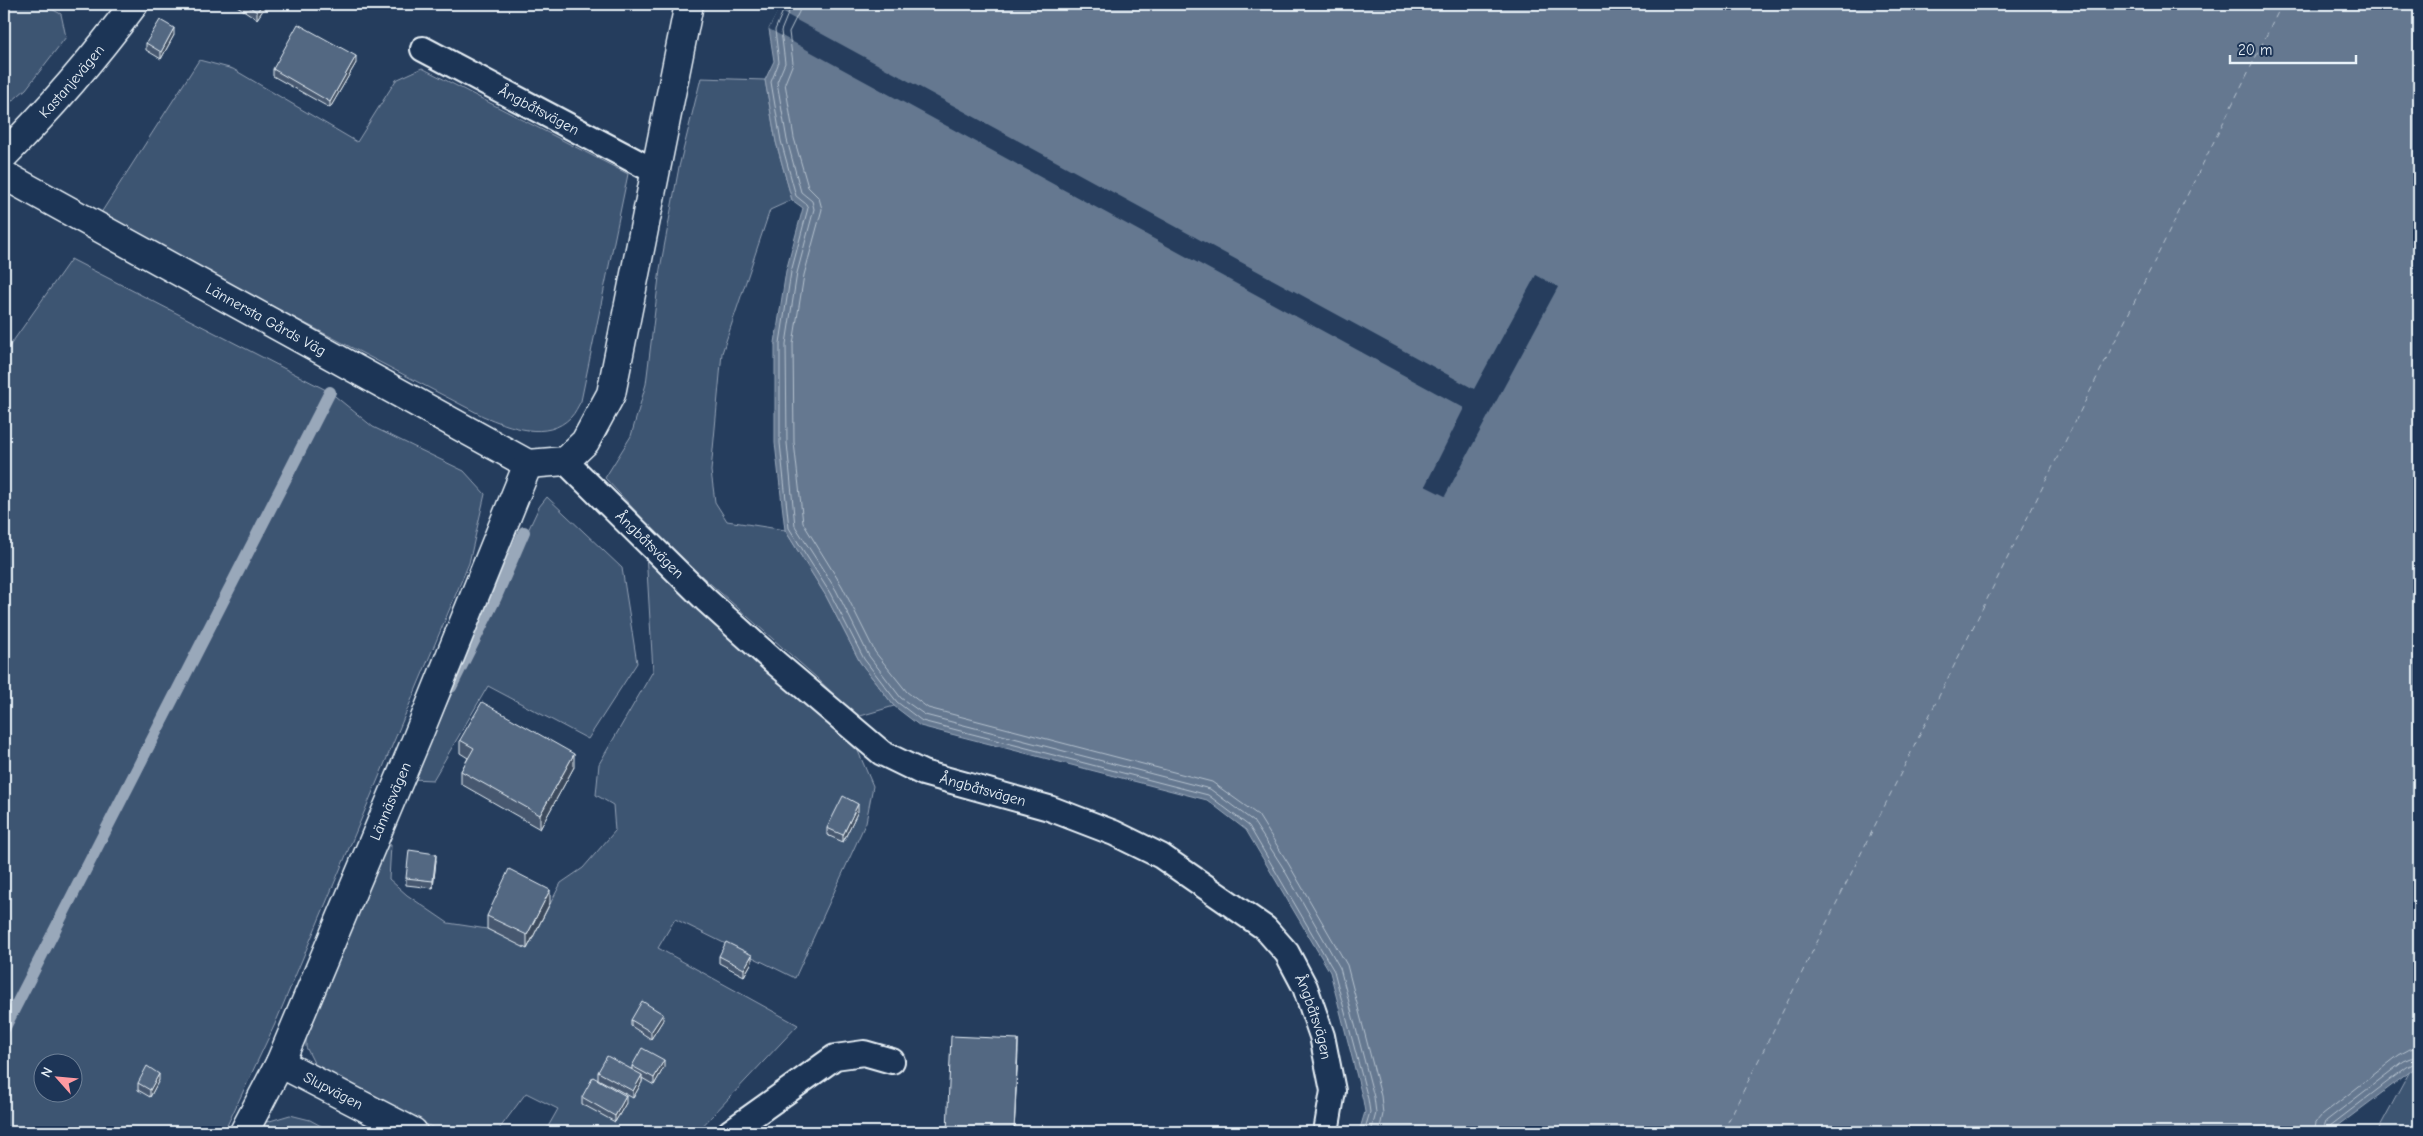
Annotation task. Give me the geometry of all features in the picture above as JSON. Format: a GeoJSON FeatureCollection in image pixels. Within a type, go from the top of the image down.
{"type":"FeatureCollection","features":[{"type":"Feature","properties":{"kind":"street","name":"Kastanjevägen"},"geometry":{"type":"LineString","coordinates":[[4,155],[56,103],[99,51],[134,4]]}},
{"type":"Feature","properties":{"kind":"street"},"geometry":{"type":"LineString","coordinates":[[528,464],[565,461],[585,442],[611,394],[689,4]]}},
{"type":"Feature","properties":{"kind":"street","name":"Lännersta Gårds Väg"},"geometry":{"type":"LineString","coordinates":[[4,175],[528,464]]}},
{"type":"Feature","properties":{"kind":"street","name":"Lännäsvägen"},"geometry":{"type":"LineString","coordinates":[[244,1132],[280,1063],[420,729],[528,464]]}},
{"type":"Feature","properties":{"kind":"street","name":"Slupvägen"},"geometry":{"type":"LineString","coordinates":[[280,1063],[413,1132]]}},
{"type":"Feature","properties":{"kind":"lane","name":"Ångbåtsvägen"},"geometry":{"type":"LineString","coordinates":[[423,49],[656,172]]}},
{"type":"Feature","properties":{"kind":"lane","name":"Ångbåtsvägen"},"geometry":{"type":"LineString","coordinates":[[565,461],[706,600],[777,664],[882,753],[923,773],[1049,808],[1114,833],[1161,856],[1264,928],[1287,953],[1305,987],[1322,1036],[1333,1091],[1326,1132]]}},
{"type":"Feature","properties":{"kind":"lane"},"geometry":{"type":"LineString","coordinates":[[730,1132],[835,1057],[864,1053],[892,1061]]}},
{"type":"Feature","properties":{"kind":"shaded area"},"geometry":{"type":"Polygon","coordinates":[[[4,4],[42,4],[61,14],[66,37],[26,89],[4,108],[4,4]]]}},
{"type":"Feature","properties":{"kind":"shaded area"},"geometry":{"type":"Polygon","coordinates":[[[199,60],[233,69],[357,142],[396,80],[422,68],[628,174],[581,401],[571,417],[561,425],[540,431],[516,428],[483,416],[99,216],[199,60]]]}},
{"type":"Feature","properties":{"kind":"shaded area"},"geometry":{"type":"Polygon","coordinates":[[[701,78],[765,80],[776,142],[792,200],[770,210],[722,353],[711,471],[715,502],[727,521],[785,530],[826,596],[860,662],[894,706],[857,717],[817,678],[670,548],[605,478],[631,436],[646,384],[660,269],[679,167],[701,78]]]}},
{"type":"Feature","properties":{"kind":"shaded area"},"geometry":{"type":"Polygon","coordinates":[[[71,259],[330,392],[373,427],[464,471],[485,494],[469,563],[275,1024],[224,1132],[4,1132],[4,354],[71,259]]]}},
{"type":"Feature","properties":{"kind":"shaded area"},"geometry":{"type":"Polygon","coordinates":[[[547,497],[622,568],[637,663],[588,739],[488,686],[433,780],[412,779],[539,507],[547,497]]]}},
{"type":"Feature","properties":{"kind":"shaded area"},"geometry":{"type":"Polygon","coordinates":[[[646,553],[858,751],[873,786],[866,822],[795,978],[675,919],[658,948],[798,1025],[697,1132],[545,1132],[558,1109],[526,1093],[497,1132],[442,1132],[318,1071],[306,1047],[306,1028],[385,842],[391,845],[389,879],[407,895],[448,923],[487,929],[527,948],[561,883],[583,868],[615,831],[613,805],[596,795],[599,764],[653,671],[646,553]]]}},
{"type":"Feature","properties":{"kind":"shaded area"},"geometry":{"type":"Polygon","coordinates":[[[2419,1065],[2419,1132],[2377,1132],[2410,1071],[2419,1065]]]}},
{"type":"Feature","properties":{"kind":"shaded area"},"geometry":{"type":"Polygon","coordinates":[[[290,1115],[310,1120],[332,1132],[258,1132],[263,1123],[290,1115]]]}},
{"type":"Feature","properties":{"kind":"water"},"geometry":{"type":"Polygon","coordinates":[[[782,4],[2419,4],[2419,1065],[2330,1132],[1359,1132],[1365,1112],[1363,1100],[1330,972],[1246,830],[1207,800],[920,726],[894,706],[860,662],[826,596],[785,530],[775,443],[775,343],[786,271],[803,208],[792,200],[776,142],[765,80],[774,61],[769,29],[782,4]]]}},
{"type":"Feature","properties":{"kind":"pier"},"geometry":{"type":"Polygon","coordinates":[[[778,10],[1474,389],[1536,275],[1558,287],[1445,496],[1425,486],[1464,408],[769,29],[778,10]]]}},
{"type":"Feature","properties":{"kind":"building"},"geometry":{"type":"Polygon","coordinates":[[[245,4],[262,4],[257,12],[245,4]]]}},
{"type":"Feature","properties":{"kind":"building"},"geometry":{"type":"Polygon","coordinates":[[[160,20],[174,28],[161,52],[146,43],[160,20]]]}},
{"type":"Feature","properties":{"kind":"building"},"geometry":{"type":"Polygon","coordinates":[[[298,24],[356,56],[330,102],[273,69],[298,24]]]}},
{"type":"Feature","properties":{"kind":"building"},"geometry":{"type":"Polygon","coordinates":[[[482,702],[574,754],[540,815],[461,771],[474,748],[460,740],[482,702]]]}},
{"type":"Feature","properties":{"kind":"building"},"geometry":{"type":"Polygon","coordinates":[[[843,796],[858,804],[843,835],[827,828],[843,796]]]}},
{"type":"Feature","properties":{"kind":"building"},"geometry":{"type":"Polygon","coordinates":[[[409,850],[436,854],[433,881],[406,878],[409,850]]]}},
{"type":"Feature","properties":{"kind":"building"},"geometry":{"type":"Polygon","coordinates":[[[509,869],[550,890],[527,935],[487,916],[509,869]]]}},
{"type":"Feature","properties":{"kind":"building"},"geometry":{"type":"Polygon","coordinates":[[[726,942],[752,955],[744,969],[719,956],[726,942]]]}},
{"type":"Feature","properties":{"kind":"building"},"geometry":{"type":"Polygon","coordinates":[[[642,1001],[663,1014],[651,1032],[631,1020],[642,1001]]]}},
{"type":"Feature","properties":{"kind":"building"},"geometry":{"type":"Polygon","coordinates":[[[951,1036],[1018,1039],[1014,1132],[947,1132],[951,1036]]]}},
{"type":"Feature","properties":{"kind":"building"},"geometry":{"type":"Polygon","coordinates":[[[642,1048],[664,1060],[654,1078],[632,1066],[642,1048]]]}},
{"type":"Feature","properties":{"kind":"building"},"geometry":{"type":"Polygon","coordinates":[[[607,1056],[642,1075],[633,1091],[598,1072],[607,1056]]]}},
{"type":"Feature","properties":{"kind":"building"},"geometry":{"type":"Polygon","coordinates":[[[147,1066],[159,1074],[150,1090],[138,1083],[147,1066]]]}},
{"type":"Feature","properties":{"kind":"building"},"geometry":{"type":"Polygon","coordinates":[[[593,1077],[626,1096],[615,1116],[582,1097],[593,1077]]]}},
{"type":"Feature","properties":{"kind":"waterway"},"geometry":{"type":"LineString","coordinates":[[4,1029],[330,392]]}},
{"type":"Feature","properties":{"kind":"waterway"},"geometry":{"type":"LineString","coordinates":[[451,687],[496,597],[524,532]]}},
{"type":"Feature","properties":{"kind":"ferry route"},"geometry":{"type":"LineString","coordinates":[[1723,1132],[2282,4]]}}]}
